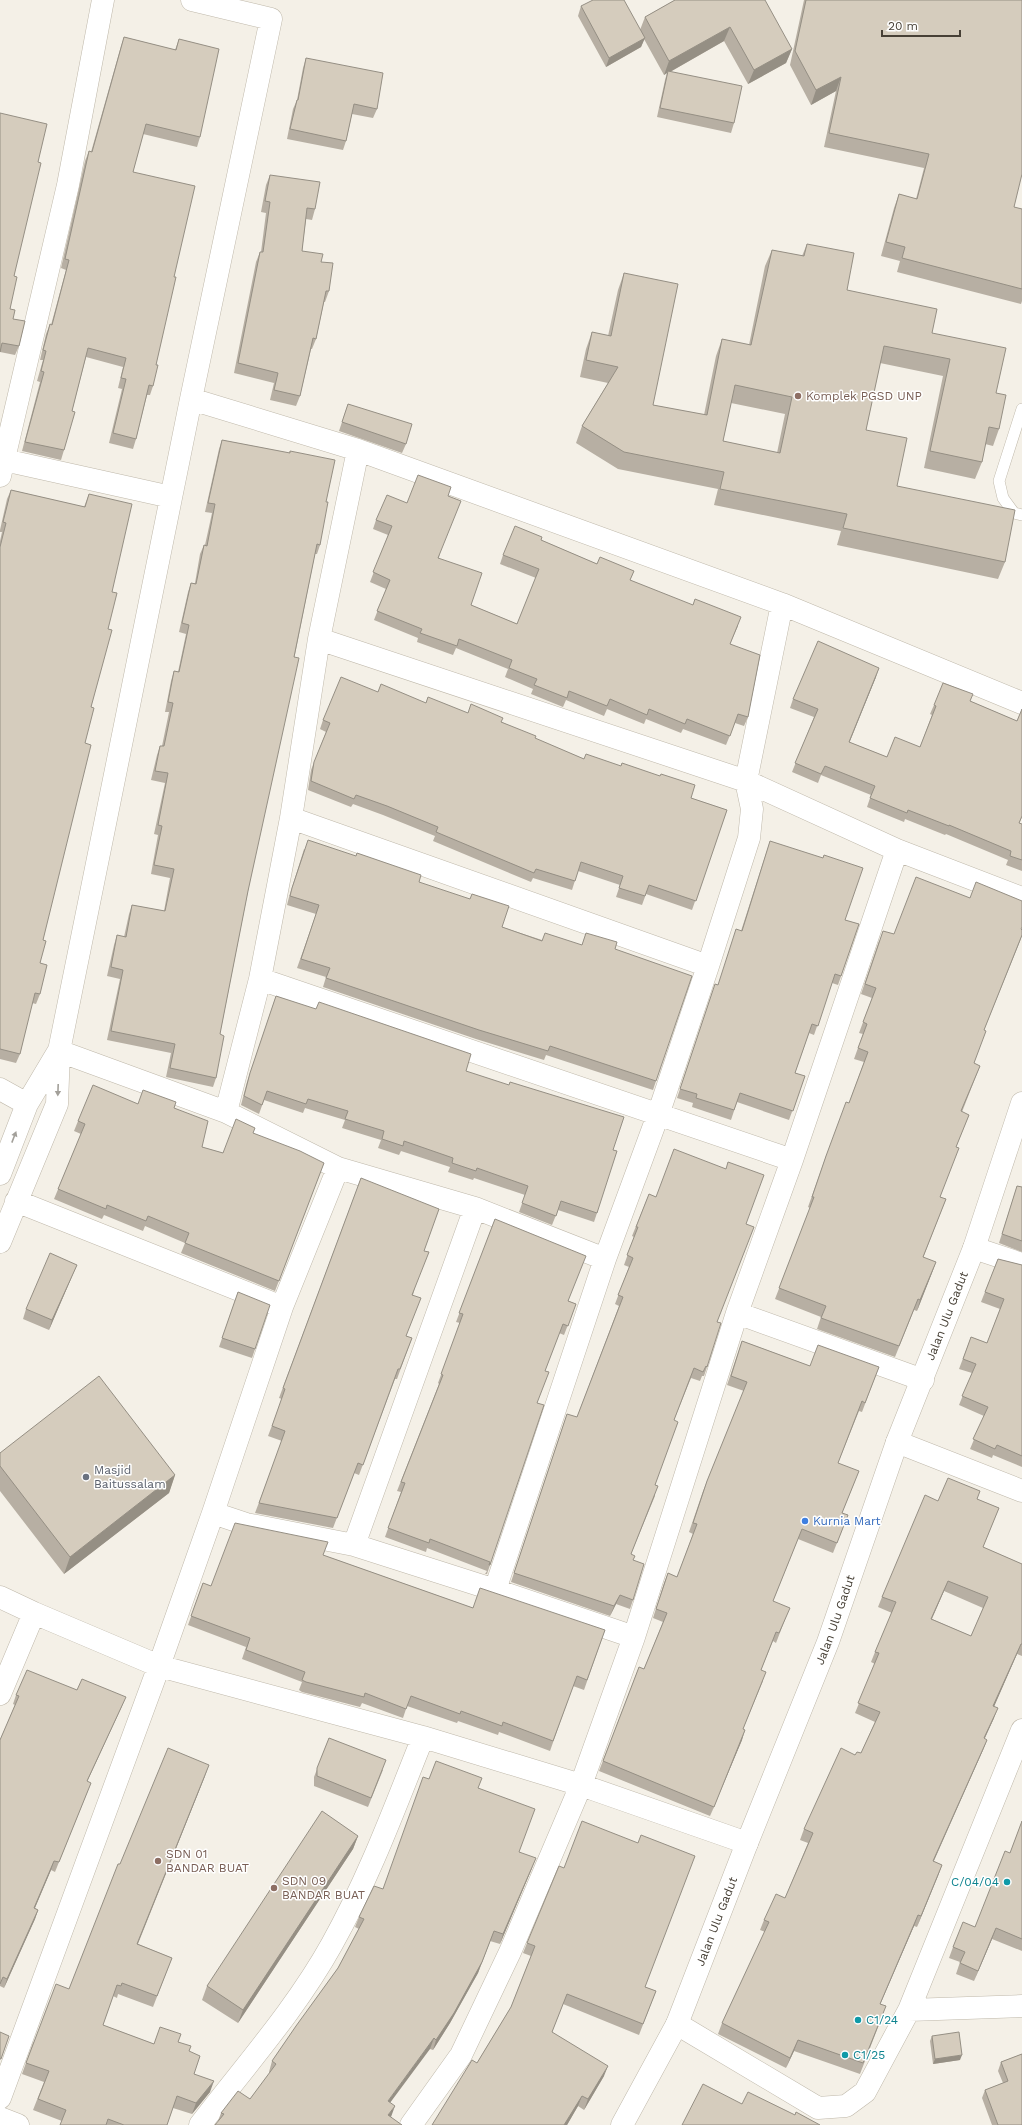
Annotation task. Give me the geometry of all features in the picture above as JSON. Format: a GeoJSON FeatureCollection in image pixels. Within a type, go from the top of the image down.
{"type":"FeatureCollection","features":[{"type":"Feature","properties":{"kind":"street"},"geometry":{"type":"LineString","coordinates":[[104,0],[68,185],[2,468],[171,497]]}},
{"type":"Feature","properties":{"kind":"street"},"geometry":{"type":"LineString","coordinates":[[0,1242],[57,1104],[59,1051],[191,398],[270,19],[192,0]]}},
{"type":"Feature","properties":{"kind":"street"},"geometry":{"type":"LineString","coordinates":[[191,398],[358,450],[782,604],[1022,703]]}},
{"type":"Feature","properties":{"kind":"street"},"geometry":{"type":"LineString","coordinates":[[226,1112],[260,979],[291,818],[319,639],[358,450]]}},
{"type":"Feature","properties":{"kind":"street"},"geometry":{"type":"LineString","coordinates":[[495,1590],[605,1260],[658,1115],[749,838],[752,810],[746,781],[782,604]]}},
{"type":"Feature","properties":{"kind":"street"},"geometry":{"type":"LineString","coordinates":[[319,639],[746,781],[897,850],[1022,898]]}},
{"type":"Feature","properties":{"kind":"street"},"geometry":{"type":"LineString","coordinates":[[291,818],[708,966]]}},
{"type":"Feature","properties":{"kind":"street"},"geometry":{"type":"LineString","coordinates":[[411,2125],[461,2055],[510,1952],[581,1785],[634,1637],[737,1313],[792,1160],[897,850]]}},
{"type":"Feature","properties":{"kind":"street"},"geometry":{"type":"LineString","coordinates":[[260,979],[792,1160]]}},
{"type":"Feature","properties":{"kind":"street"},"geometry":{"type":"LineString","coordinates":[[0,1174],[26,1104],[59,1051]]}},
{"type":"Feature","properties":{"kind":"street"},"geometry":{"type":"LineString","coordinates":[[59,1051],[226,1112],[338,1168],[475,1208],[605,1260]]}},
{"type":"Feature","properties":{"kind":"street"},"geometry":{"type":"LineString","coordinates":[[0,1089],[26,1104]]}},
{"type":"Feature","properties":{"kind":"street","name":"Jalan Ulu Gadut"},"geometry":{"type":"LineString","coordinates":[[622,2125],[677,2024],[747,1843],[828,1642],[897,1442],[923,1380],[974,1248],[1022,1103]]}},
{"type":"Feature","properties":{"kind":"street"},"geometry":{"type":"LineString","coordinates":[[0,2098],[159,1666],[213,1514],[282,1307],[338,1168]]}},
{"type":"Feature","properties":{"kind":"street"},"geometry":{"type":"LineString","coordinates":[[16,1201],[282,1307]]}},
{"type":"Feature","properties":{"kind":"street"},"geometry":{"type":"LineString","coordinates":[[354,1545],[475,1208]]}},
{"type":"Feature","properties":{"kind":"street"},"geometry":{"type":"LineString","coordinates":[[974,1248],[1022,1264]]}},
{"type":"Feature","properties":{"kind":"street"},"geometry":{"type":"LineString","coordinates":[[737,1313],[923,1380]]}},
{"type":"Feature","properties":{"kind":"street"},"geometry":{"type":"LineString","coordinates":[[897,1442],[1022,1491]]}},
{"type":"Feature","properties":{"kind":"street"},"geometry":{"type":"LineString","coordinates":[[213,1514],[246,1524],[354,1545],[495,1590],[634,1637]]}},
{"type":"Feature","properties":{"kind":"street"},"geometry":{"type":"LineString","coordinates":[[0,1597],[34,1614],[159,1666],[423,1737],[581,1785],[747,1843]]}},
{"type":"Feature","properties":{"kind":"street"},"geometry":{"type":"LineString","coordinates":[[0,1694],[34,1614]]}},
{"type":"Feature","properties":{"kind":"street"},"geometry":{"type":"LineString","coordinates":[[677,2024],[818,2108],[846,2106],[865,2092],[909,2010],[1022,1730]]}},
{"type":"Feature","properties":{"kind":"street"},"geometry":{"type":"LineString","coordinates":[[200,2125],[295,2000],[331,1945],[370,1869],[423,1737]]}},
{"type":"Feature","properties":{"kind":"street"},"geometry":{"type":"LineString","coordinates":[[909,2010],[1022,2006]]}},
{"type":"Feature","properties":{"kind":"street"},"geometry":{"type":"LineString","coordinates":[[0,2118],[18,2125]]}},
{"type":"Feature","properties":{"kind":"lane"},"geometry":{"type":"LineString","coordinates":[[1022,409],[999,481],[1003,498],[1014,513],[1022,515]]}},
{"type":"Feature","properties":{"kind":"building"},"geometry":{"type":"Polygon","coordinates":[[[593,0],[624,0],[645,38],[609,58],[581,6],[593,0]]]}},
{"type":"Feature","properties":{"kind":"building"},"geometry":{"type":"Polygon","coordinates":[[[675,0],[765,0],[792,49],[754,70],[730,27],[669,61],[645,17],[675,0]]]}},
{"type":"Feature","properties":{"kind":"building"},"geometry":{"type":"Polygon","coordinates":[[[806,0],[1022,0],[1022,174],[1014,207],[1022,209],[1022,289],[902,258],[905,247],[886,242],[899,194],[917,199],[929,154],[829,133],[841,77],[816,90],[795,51],[806,0]]]}},
{"type":"Feature","properties":{"kind":"building"},"geometry":{"type":"Polygon","coordinates":[[[124,37],[176,50],[179,39],[219,49],[200,137],[146,124],[133,172],[195,186],[174,277],[176,277],[156,365],[158,365],[153,386],[149,385],[136,439],[113,433],[126,379],[121,378],[126,358],[88,348],[72,411],[75,412],[64,450],[25,442],[44,372],[41,371],[46,351],[43,350],[50,324],[52,325],[69,260],[65,259],[89,151],[92,152],[124,37]]]}},
{"type":"Feature","properties":{"kind":"building"},"geometry":{"type":"Polygon","coordinates":[[[306,58],[383,73],[377,109],[354,104],[346,141],[290,129],[298,100],[306,58]]]}},
{"type":"Feature","properties":{"kind":"building"},"geometry":{"type":"Polygon","coordinates":[[[668,71],[742,86],[734,123],[660,108],[668,71]]]}},
{"type":"Feature","properties":{"kind":"building"},"geometry":{"type":"Polygon","coordinates":[[[0,113],[47,124],[38,162],[41,163],[14,276],[17,277],[10,309],[15,310],[13,319],[25,321],[19,346],[2,343],[0,352],[0,113]]]}},
{"type":"Feature","properties":{"kind":"building"},"geometry":{"type":"Polygon","coordinates":[[[270,175],[320,182],[315,209],[307,208],[302,251],[323,254],[321,262],[333,263],[329,291],[326,291],[316,339],[313,338],[300,396],[274,390],[278,373],[238,363],[260,252],[263,252],[270,202],[265,201],[270,175]]]}},
{"type":"Feature","properties":{"kind":"building"},"geometry":{"type":"Polygon","coordinates":[[[807,244],[854,253],[847,290],[937,309],[932,333],[1006,348],[996,393],[1006,395],[999,429],[989,427],[982,462],[930,451],[950,359],[884,346],[866,430],[907,438],[897,486],[1015,510],[1005,562],[843,528],[847,514],[720,489],[724,472],[624,452],[582,426],[618,367],[586,360],[592,332],[611,336],[624,273],[678,284],[653,405],[707,415],[722,339],[751,345],[772,250],[804,256],[807,244]],[[735,385],[723,441],[780,453],[792,397],[735,385]]]}},
{"type":"Feature","properties":{"kind":"building"},"geometry":{"type":"Polygon","coordinates":[[[348,404],[412,424],[406,444],[342,422],[348,404]]]}},
{"type":"Feature","properties":{"kind":"building"},"geometry":{"type":"Polygon","coordinates":[[[222,440],[335,460],[326,502],[328,502],[320,545],[317,544],[294,657],[299,658],[248,891],[220,1034],[224,1036],[216,1078],[170,1068],[175,1044],[111,1031],[123,970],[111,967],[117,935],[126,937],[132,905],[165,911],[174,869],[154,865],[162,826],[158,825],[168,773],[155,771],[160,746],[164,746],[173,703],[168,702],[174,671],[179,672],[189,625],[182,623],[191,583],[196,584],[204,545],[207,546],[215,504],[208,503],[222,440]]]}},
{"type":"Feature","properties":{"kind":"building"},"geometry":{"type":"Polygon","coordinates":[[[418,475],[451,487],[448,496],[461,501],[438,558],[482,573],[471,605],[517,624],[539,569],[503,555],[515,526],[542,537],[541,540],[597,564],[600,557],[634,571],[630,580],[693,605],[695,599],[741,617],[730,644],[760,655],[748,717],[738,714],[730,736],[687,719],[685,724],[649,709],[647,715],[610,699],[607,706],[569,691],[567,698],[534,685],[537,679],[509,668],[512,660],[459,639],[457,646],[420,633],[422,629],[377,611],[390,580],[373,572],[392,526],[376,520],[387,495],[407,503],[418,475]]]}},
{"type":"Feature","properties":{"kind":"building"},"geometry":{"type":"Polygon","coordinates":[[[11,490],[85,507],[89,494],[132,504],[112,592],[117,593],[108,629],[112,630],[91,707],[94,708],[85,743],[91,745],[43,940],[46,941],[40,963],[47,965],[40,994],[35,993],[20,1054],[0,1049],[0,547],[6,523],[3,522],[11,490]]]}},
{"type":"Feature","properties":{"kind":"building"},"geometry":{"type":"Polygon","coordinates":[[[818,641],[879,668],[849,742],[887,757],[895,737],[920,747],[943,683],[973,694],[970,701],[1017,721],[1022,709],[1022,816],[1019,823],[1022,824],[1022,860],[1010,856],[1011,851],[949,825],[908,810],[907,813],[870,798],[875,786],[825,766],[821,774],[795,763],[818,709],[793,699],[818,641]]]}},
{"type":"Feature","properties":{"kind":"building"},"geometry":{"type":"Polygon","coordinates":[[[341,677],[378,692],[381,684],[426,703],[428,697],[468,713],[471,704],[503,718],[501,722],[536,736],[535,738],[584,759],[586,754],[621,766],[622,763],[660,776],[661,774],[695,785],[691,798],[727,810],[696,901],[649,885],[645,896],[619,888],[623,876],[581,862],[575,881],[536,869],[534,873],[436,832],[438,827],[387,806],[356,795],[354,799],[311,781],[314,762],[330,723],[323,720],[341,677]]]}},
{"type":"Feature","properties":{"kind":"building"},"geometry":{"type":"Polygon","coordinates":[[[308,840],[356,856],[357,853],[421,875],[419,882],[470,899],[472,894],[509,906],[502,927],[542,941],[545,933],[582,945],[586,933],[617,942],[615,949],[692,976],[656,1081],[550,1046],[548,1051],[479,1030],[326,978],[330,968],[301,959],[319,905],[290,896],[308,840]]]}},
{"type":"Feature","properties":{"kind":"building"},"geometry":{"type":"Polygon","coordinates":[[[770,841],[823,858],[824,855],[863,868],[845,920],[859,924],[841,976],[835,974],[818,1026],[812,1024],[795,1073],[805,1076],[793,1111],[740,1093],[734,1110],[696,1098],[697,1094],[680,1089],[715,984],[718,985],[736,929],[742,931],[770,841]]]}},
{"type":"Feature","properties":{"kind":"building"},"geometry":{"type":"Polygon","coordinates":[[[916,877],[970,898],[976,882],[1022,901],[1022,935],[984,1030],[986,1031],[974,1063],[980,1066],[961,1111],[969,1115],[956,1147],[959,1148],[940,1197],[946,1199],[923,1257],[936,1262],[920,1300],[918,1299],[899,1346],[821,1318],[826,1306],[779,1288],[814,1197],[812,1197],[846,1102],[849,1103],[868,1052],[858,1048],[867,1024],[863,1022],[876,988],[865,984],[883,931],[894,934],[916,877]]]}},
{"type":"Feature","properties":{"kind":"building"},"geometry":{"type":"Polygon","coordinates":[[[276,996],[316,1009],[319,1002],[471,1054],[466,1071],[509,1085],[510,1082],[624,1117],[613,1150],[617,1151],[597,1213],[561,1201],[556,1216],[522,1203],[528,1186],[477,1168],[476,1171],[452,1163],[453,1158],[404,1141],[403,1146],[382,1139],[384,1131],[345,1119],[348,1111],[308,1099],[306,1104],[267,1091],[262,1105],[244,1096],[250,1073],[276,996]]]}},
{"type":"Feature","properties":{"kind":"building"},"geometry":{"type":"Polygon","coordinates":[[[93,1085],[138,1104],[143,1090],[176,1102],[174,1108],[208,1121],[202,1147],[223,1153],[236,1119],[255,1128],[253,1133],[300,1151],[324,1163],[279,1281],[185,1243],[189,1233],[148,1216],[146,1221],[107,1205],[106,1209],[58,1189],[85,1124],[78,1121],[93,1085]]]}},
{"type":"Feature","properties":{"kind":"building"},"geometry":{"type":"Polygon","coordinates":[[[674,1149],[726,1169],[728,1162],[764,1175],[746,1224],[754,1227],[717,1322],[721,1323],[707,1367],[706,1366],[703,1372],[694,1368],[674,1420],[678,1422],[655,1485],[658,1486],[631,1554],[635,1556],[633,1560],[644,1564],[633,1600],[620,1595],[614,1606],[514,1573],[567,1414],[577,1417],[623,1297],[618,1295],[633,1258],[627,1255],[638,1227],[636,1227],[649,1194],[656,1197],[674,1149]]]}},
{"type":"Feature","properties":{"kind":"building"},"geometry":{"type":"Polygon","coordinates":[[[361,1178],[439,1209],[424,1251],[429,1252],[412,1295],[421,1298],[406,1336],[412,1338],[400,1369],[398,1369],[363,1465],[358,1463],[337,1518],[259,1503],[285,1431],[272,1426],[285,1389],[283,1388],[361,1178]]]}},
{"type":"Feature","properties":{"kind":"building"},"geometry":{"type":"Polygon","coordinates":[[[1017,1186],[1022,1187],[1022,1241],[1002,1234],[1017,1186]]]}},
{"type":"Feature","properties":{"kind":"building"},"geometry":{"type":"Polygon","coordinates":[[[495,1219],[586,1256],[568,1301],[576,1304],[568,1326],[563,1324],[545,1371],[549,1372],[537,1403],[544,1405],[489,1565],[490,1562],[430,1539],[429,1543],[388,1528],[405,1483],[401,1482],[443,1375],[441,1374],[463,1314],[459,1313],[495,1219]]]}},
{"type":"Feature","properties":{"kind":"building"},"geometry":{"type":"Polygon","coordinates":[[[50,1253],[77,1265],[52,1320],[26,1309],[50,1253]]]}},
{"type":"Feature","properties":{"kind":"building"},"geometry":{"type":"Polygon","coordinates":[[[998,1259],[1022,1265],[1022,1456],[997,1445],[995,1449],[973,1439],[988,1407],[962,1396],[976,1364],[963,1359],[971,1337],[987,1343],[1004,1299],[985,1292],[998,1259]]]}},
{"type":"Feature","properties":{"kind":"building"},"geometry":{"type":"Polygon","coordinates":[[[238,1292],[270,1305],[255,1349],[222,1338],[238,1292]]]}},
{"type":"Feature","properties":{"kind":"building"},"geometry":{"type":"Polygon","coordinates":[[[742,1341],[810,1366],[818,1345],[879,1367],[865,1403],[862,1401],[838,1463],[859,1471],[842,1513],[848,1515],[837,1543],[802,1529],[773,1601],[790,1608],[779,1633],[776,1632],[761,1670],[766,1672],[743,1729],[745,1730],[714,1807],[603,1761],[639,1667],[644,1669],[667,1613],[656,1609],[668,1573],[677,1577],[697,1524],[693,1523],[707,1481],[747,1382],[731,1376],[742,1341]]]}},
{"type":"Feature","properties":{"kind":"building","name":"Masjid Baitussalam"},"geometry":{"type":"Polygon","coordinates":[[[99,1376],[175,1475],[70,1557],[0,1466],[0,1453],[99,1376]]]}},
{"type":"Feature","properties":{"kind":"building"},"geometry":{"type":"Polygon","coordinates":[[[948,1478],[980,1491],[977,1499],[999,1508],[983,1547],[1022,1564],[1022,1644],[993,1706],[998,1708],[984,1738],[987,1740],[933,1861],[942,1865],[921,1916],[918,1915],[880,2004],[886,2006],[863,2063],[798,2040],[790,2058],[722,2023],[769,1922],[764,1920],[776,1894],[785,1898],[813,1833],[804,1829],[841,1748],[855,1755],[857,1752],[861,1753],[880,1712],[858,1703],[879,1653],[875,1652],[896,1602],[882,1597],[925,1495],[938,1501],[948,1478]],[[948,1581],[931,1619],[971,1636],[988,1597],[948,1581]]]}},
{"type":"Feature","properties":{"kind":"building"},"geometry":{"type":"Polygon","coordinates":[[[235,1523],[328,1542],[323,1555],[473,1608],[480,1588],[605,1630],[587,1680],[577,1676],[553,1741],[503,1722],[502,1726],[461,1711],[460,1714],[411,1696],[406,1709],[365,1693],[364,1697],[306,1682],[302,1680],[305,1672],[246,1650],[250,1638],[191,1616],[203,1583],[211,1586],[235,1523]]]}},
{"type":"Feature","properties":{"kind":"building"},"geometry":{"type":"Polygon","coordinates":[[[27,1670],[77,1690],[82,1679],[126,1697],[87,1781],[91,1783],[59,1862],[54,1861],[34,1908],[38,1910],[7,1979],[3,1977],[0,1984],[0,1740],[19,1696],[16,1695],[27,1670]]]}},
{"type":"Feature","properties":{"kind":"building"},"geometry":{"type":"Polygon","coordinates":[[[329,1738],[386,1760],[371,1798],[317,1776],[317,1768],[329,1738]]]}},
{"type":"Feature","properties":{"kind":"building"},"geometry":{"type":"Polygon","coordinates":[[[168,1748],[209,1765],[137,1944],[172,1958],[157,1996],[122,1983],[121,1986],[117,1985],[103,2025],[154,2044],[160,2027],[181,2034],[178,2042],[191,2046],[189,2051],[200,2056],[194,2074],[214,2081],[196,2103],[177,2096],[167,2125],[124,2125],[108,2119],[106,2125],[60,2125],[66,2110],[38,2099],[49,2071],[26,2063],[56,1984],[69,1989],[118,1864],[120,1864],[168,1748]]]}},
{"type":"Feature","properties":{"kind":"building"},"geometry":{"type":"Polygon","coordinates":[[[436,1761],[482,1778],[478,1788],[535,1809],[519,1852],[536,1858],[503,1934],[494,1931],[482,1962],[454,2013],[436,2040],[434,2038],[388,2101],[395,2106],[388,2115],[402,2125],[215,2125],[224,2114],[221,2113],[238,2091],[250,2099],[276,2064],[272,2061],[338,1968],[364,1919],[359,1917],[374,1886],[383,1889],[423,1777],[429,1779],[436,1761]]]}},
{"type":"Feature","properties":{"kind":"building"},"geometry":{"type":"Polygon","coordinates":[[[322,1811],[358,1836],[243,2010],[207,1986],[322,1811]]]}},
{"type":"Feature","properties":{"kind":"building"},"geometry":{"type":"Polygon","coordinates":[[[582,1821],[638,1843],[641,1835],[695,1856],[645,1987],[656,1991],[643,2024],[567,1994],[552,2032],[608,2066],[588,2099],[582,2096],[564,2125],[432,2125],[472,2060],[477,2063],[511,2007],[535,1946],[527,1943],[559,1866],[564,1868],[582,1821]]]}},
{"type":"Feature","properties":{"kind":"building"},"geometry":{"type":"Polygon","coordinates":[[[1022,1821],[1022,1939],[996,1928],[978,1971],[960,1963],[965,1952],[953,1947],[963,1922],[975,1927],[1005,1851],[1010,1853],[1022,1821]]]}},
{"type":"Feature","properties":{"kind":"building"},"geometry":{"type":"Polygon","coordinates":[[[0,2032],[9,2036],[1,2059],[0,2059],[0,2032]]]}},
{"type":"Feature","properties":{"kind":"building"},"geometry":{"type":"Polygon","coordinates":[[[959,2032],[962,2055],[935,2059],[932,2036],[959,2032]]]}},
{"type":"Feature","properties":{"kind":"building"},"geometry":{"type":"Polygon","coordinates":[[[1022,2054],[1022,2125],[998,2125],[985,2090],[1008,2081],[1001,2062],[1022,2054]]]}},
{"type":"Feature","properties":{"kind":"building"},"geometry":{"type":"Polygon","coordinates":[[[703,2084],[742,2104],[748,2092],[795,2115],[796,2112],[820,2125],[682,2125],[703,2084]]]}},
{"type":"Feature","properties":{"kind":"place","name":"Komplek PGSD UNP"},"geometry":{"type":"Point","coordinates":[798,396]}},
{"type":"Feature","properties":{"kind":"place","name":"Masjid Baitussalam"},"geometry":{"type":"Point","coordinates":[86,1477]}},
{"type":"Feature","properties":{"kind":"place","name":"Kurnia Mart"},"geometry":{"type":"Point","coordinates":[805,1521]}},
{"type":"Feature","properties":{"kind":"place","name":"SDN 01 BANDAR BUAT"},"geometry":{"type":"Point","coordinates":[158,1861]}},
{"type":"Feature","properties":{"kind":"place","name":"C/04/04"},"geometry":{"type":"Point","coordinates":[1007,1882]}},
{"type":"Feature","properties":{"kind":"place","name":"SDN 09 BANDAR BUAT"},"geometry":{"type":"Point","coordinates":[274,1888]}},
{"type":"Feature","properties":{"kind":"place","name":"C1/24"},"geometry":{"type":"Point","coordinates":[858,2020]}},
{"type":"Feature","properties":{"kind":"place","name":"C1/25"},"geometry":{"type":"Point","coordinates":[845,2055]}}]}
